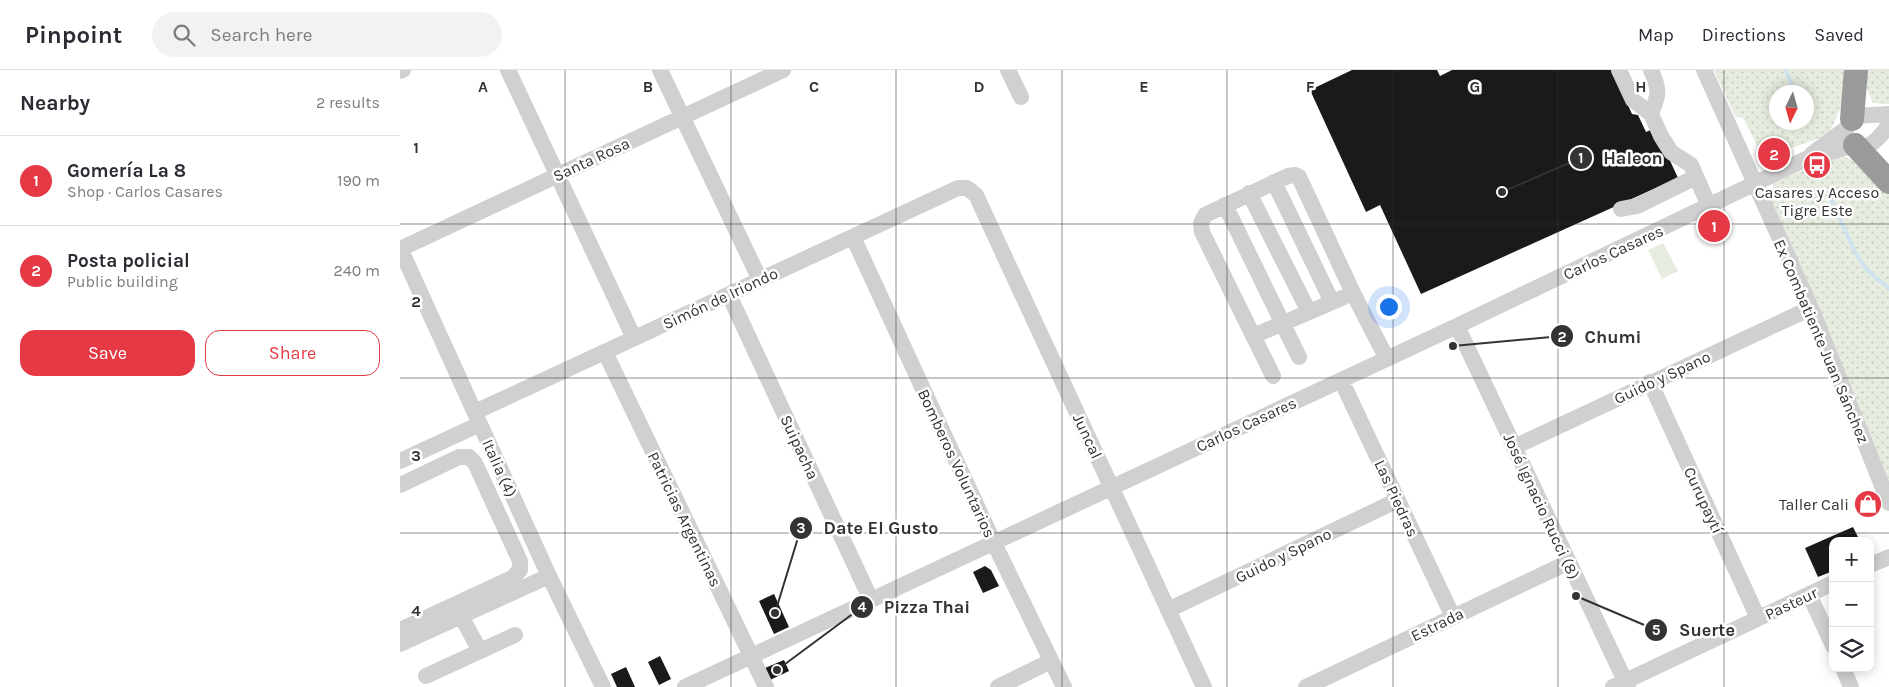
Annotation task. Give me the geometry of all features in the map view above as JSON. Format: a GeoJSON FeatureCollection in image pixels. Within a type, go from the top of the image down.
{"type":"FeatureCollection","features":[{"type":"Feature","properties":{"kind":"highway"},"geometry":{"type":"LineString","coordinates":[[1856,70],[1851,131],[1889,182]]}},
{"type":"Feature","properties":{"kind":"street"},"geometry":{"type":"LineString","coordinates":[[508,70],[634,338]]}},
{"type":"Feature","properties":{"kind":"street"},"geometry":{"type":"LineString","coordinates":[[660,70],[760,280]]}},
{"type":"Feature","properties":{"kind":"street","name":"Santa Rosa"},"geometry":{"type":"LineString","coordinates":[[400,249],[783,70]]}},
{"type":"Feature","properties":{"kind":"street"},"geometry":{"type":"LineString","coordinates":[[1008,70],[1021,97]]}},
{"type":"Feature","properties":{"kind":"street"},"geometry":{"type":"LineString","coordinates":[[1619,70],[1633,100],[1651,114],[1671,152],[1691,165],[1708,206]]}},
{"type":"Feature","properties":{"kind":"street"},"geometry":{"type":"LineString","coordinates":[[1651,70],[1658,85],[1659,93],[1651,114]]}},
{"type":"Feature","properties":{"kind":"street","name":"Ex Combatiente Juan Sánchez"},"geometry":{"type":"LineString","coordinates":[[1704,70],[1811,308],[1889,503]]}},
{"type":"Feature","properties":{"kind":"street","name":"Carlos Casares"},"geometry":{"type":"LineString","coordinates":[[685,687],[1756,184],[1806,159],[1851,131],[1860,115],[1889,114]]}},
{"type":"Feature","properties":{"kind":"street","name":"Carlos Casares"},"geometry":{"type":"LineString","coordinates":[[1851,131],[1865,147],[1870,146],[1889,125]]}},
{"type":"Feature","properties":{"kind":"street"},"geometry":{"type":"LineString","coordinates":[[1273,376],[1202,232],[1201,222],[1205,215],[1225,204],[1288,176],[1295,175],[1299,177],[1353,293],[1387,358]]}},
{"type":"Feature","properties":{"kind":"street"},"geometry":{"type":"LineString","coordinates":[[1621,209],[1637,206],[1696,177]]}},
{"type":"Feature","properties":{"kind":"street"},"geometry":{"type":"LineString","coordinates":[[1274,182],[1332,302]]}},
{"type":"Feature","properties":{"kind":"street","name":"Simón de Iriondo"},"geometry":{"type":"LineString","coordinates":[[400,461],[477,418],[634,338],[958,188],[967,188]]}},
{"type":"Feature","properties":{"kind":"street","name":"Juncal"},"geometry":{"type":"LineString","coordinates":[[967,188],[976,195],[1204,687]]}},
{"type":"Feature","properties":{"kind":"street"},"geometry":{"type":"LineString","coordinates":[[1249,193],[1309,312]]}},
{"type":"Feature","properties":{"kind":"street"},"geometry":{"type":"LineString","coordinates":[[1225,204],[1299,357]]}},
{"type":"Feature","properties":{"kind":"street","name":"Bomberos Voluntarios"},"geometry":{"type":"LineString","coordinates":[[853,237],[994,543],[1064,687]]}},
{"type":"Feature","properties":{"kind":"street","name":"Italia (4)"},"geometry":{"type":"LineString","coordinates":[[400,249],[549,576],[603,687]]}},
{"type":"Feature","properties":{"kind":"street"},"geometry":{"type":"LineString","coordinates":[[1253,336],[1353,293]]}},
{"type":"Feature","properties":{"kind":"street","name":"Suipacha"},"geometry":{"type":"LineString","coordinates":[[728,294],[871,600]]}},
{"type":"Feature","properties":{"kind":"street","name":"Guido y Spano"},"geometry":{"type":"LineString","coordinates":[[1514,447],[1811,308]]}},
{"type":"Feature","properties":{"kind":"street","name":"José Ignacio Rucci (8)"},"geometry":{"type":"LineString","coordinates":[[1457,326],[1568,562],[1622,685]]}},
{"type":"Feature","properties":{"kind":"street","name":"Patricias Argentinas"},"geometry":{"type":"LineString","coordinates":[[605,352],[766,687]]}},
{"type":"Feature","properties":{"kind":"street","name":"Las Piedras"},"geometry":{"type":"LineString","coordinates":[[1341,380],[1453,617]]}},
{"type":"Feature","properties":{"kind":"street","name":"Curupaytí"},"geometry":{"type":"LineString","coordinates":[[1650,382],[1758,618]]}},
{"type":"Feature","properties":{"kind":"street"},"geometry":{"type":"LineString","coordinates":[[400,485],[459,457],[469,457],[475,463],[520,561],[520,570],[512,578],[400,630]]}},
{"type":"Feature","properties":{"kind":"street","name":"Guido y Spano"},"geometry":{"type":"LineString","coordinates":[[1168,610],[1398,500]]}},
{"type":"Feature","properties":{"kind":"street"},"geometry":{"type":"LineString","coordinates":[[1874,564],[1889,557]]}},
{"type":"Feature","properties":{"kind":"street","name":"Estrada"},"geometry":{"type":"LineString","coordinates":[[1311,686],[1568,562]]}},
{"type":"Feature","properties":{"kind":"street"},"geometry":{"type":"LineString","coordinates":[[400,644],[549,576]]}},
{"type":"Feature","properties":{"kind":"street","name":"Pasteur"},"geometry":{"type":"LineString","coordinates":[[1622,685],[1829,585]]}},
{"type":"Feature","properties":{"kind":"street"},"geometry":{"type":"LineString","coordinates":[[1809,594],[1829,637]]}},
{"type":"Feature","properties":{"kind":"street"},"geometry":{"type":"LineString","coordinates":[[461,616],[480,651]]}},
{"type":"Feature","properties":{"kind":"street"},"geometry":{"type":"LineString","coordinates":[[426,676],[515,635]]}},
{"type":"Feature","properties":{"kind":"street"},"geometry":{"type":"LineString","coordinates":[[998,687],[1051,661]]}},
{"type":"Feature","properties":{"kind":"street"},"geometry":{"type":"LineString","coordinates":[[1845,672],[1851,687]]}},
{"type":"Feature","properties":{"kind":"shaded area"},"geometry":{"type":"Polygon","coordinates":[[[1714,70],[1847,70],[1845,103],[1826,136],[1779,152],[1777,146],[1758,148],[1744,119],[1735,116],[1714,70]]]}},
{"type":"Feature","properties":{"kind":"shaded area"},"geometry":{"type":"Polygon","coordinates":[[[1866,70],[1889,70],[1889,104],[1873,103],[1867,90],[1866,70]]]}},
{"type":"Feature","properties":{"kind":"shaded area"},"geometry":{"type":"Polygon","coordinates":[[[1839,155],[1862,163],[1889,191],[1889,493],[1771,202],[1773,183],[1839,155]]]}},
{"type":"Feature","properties":{"kind":"shaded area"},"geometry":{"type":"Polygon","coordinates":[[[1663,243],[1678,271],[1662,279],[1648,250],[1663,243]]]}},
{"type":"Feature","properties":{"kind":"building"},"geometry":{"type":"Polygon","coordinates":[[[1352,70],[1437,70],[1440,76],[1452,70],[1612,70],[1632,114],[1638,115],[1646,132],[1655,128],[1678,178],[1421,294],[1380,205],[1366,212],[1310,90],[1352,70]]]}},
{"type":"Feature","properties":{"kind":"building"},"geometry":{"type":"Polygon","coordinates":[[[1853,527],[1858,537],[1830,537],[1853,527]]]}},
{"type":"Feature","properties":{"kind":"building"},"geometry":{"type":"Polygon","coordinates":[[[1829,538],[1829,573],[1818,577],[1805,548],[1829,538]]]}},
{"type":"Feature","properties":{"kind":"building"},"geometry":{"type":"Polygon","coordinates":[[[985,566],[991,570],[999,586],[983,593],[973,572],[985,566]]]}},
{"type":"Feature","properties":{"kind":"building"},"geometry":{"type":"Polygon","coordinates":[[[774,594],[789,627],[774,634],[759,601],[774,594]]]}},
{"type":"Feature","properties":{"kind":"building"},"geometry":{"type":"Polygon","coordinates":[[[660,656],[671,679],[659,685],[648,662],[660,656]]]}},
{"type":"Feature","properties":{"kind":"building"},"geometry":{"type":"Polygon","coordinates":[[[784,660],[789,671],[770,680],[765,668],[784,660]]]}},
{"type":"Feature","properties":{"kind":"building"},"geometry":{"type":"Polygon","coordinates":[[[626,667],[635,687],[617,687],[611,674],[626,667]]]}},
{"type":"Feature","properties":{"kind":"waterway"},"geometry":{"type":"LineString","coordinates":[[1786,70],[1791,85]]}},
{"type":"Feature","properties":{"kind":"waterway"},"geometry":{"type":"LineString","coordinates":[[1830,197],[1855,252],[1867,270],[1889,289]]}},
{"type":"Feature","properties":{"kind":"place","name":"Posta policial"},"geometry":{"type":"Point","coordinates":[1774,154]}},
{"type":"Feature","properties":{"kind":"place","name":"Casares y Acceso Tigre Este"},"geometry":{"type":"Point","coordinates":[1817,165]}},
{"type":"Feature","properties":{"kind":"place","name":"Haleon"},"geometry":{"type":"Point","coordinates":[1502,192]}},
{"type":"Feature","properties":{"kind":"place","name":"Gomería La 8"},"geometry":{"type":"Point","coordinates":[1714,226]}},
{"type":"Feature","properties":{"kind":"place","name":"Chumi"},"geometry":{"type":"Point","coordinates":[1453,346]}},
{"type":"Feature","properties":{"kind":"place","name":"Taller Cali"},"geometry":{"type":"Point","coordinates":[1868,504]}},
{"type":"Feature","properties":{"kind":"place","name":"Suerte"},"geometry":{"type":"Point","coordinates":[1576,596]}},
{"type":"Feature","properties":{"kind":"place","name":"Date El Gusto"},"geometry":{"type":"Point","coordinates":[775,613]}},
{"type":"Feature","properties":{"kind":"place","name":"Pizza Thai"},"geometry":{"type":"Point","coordinates":[777,670]}}]}
